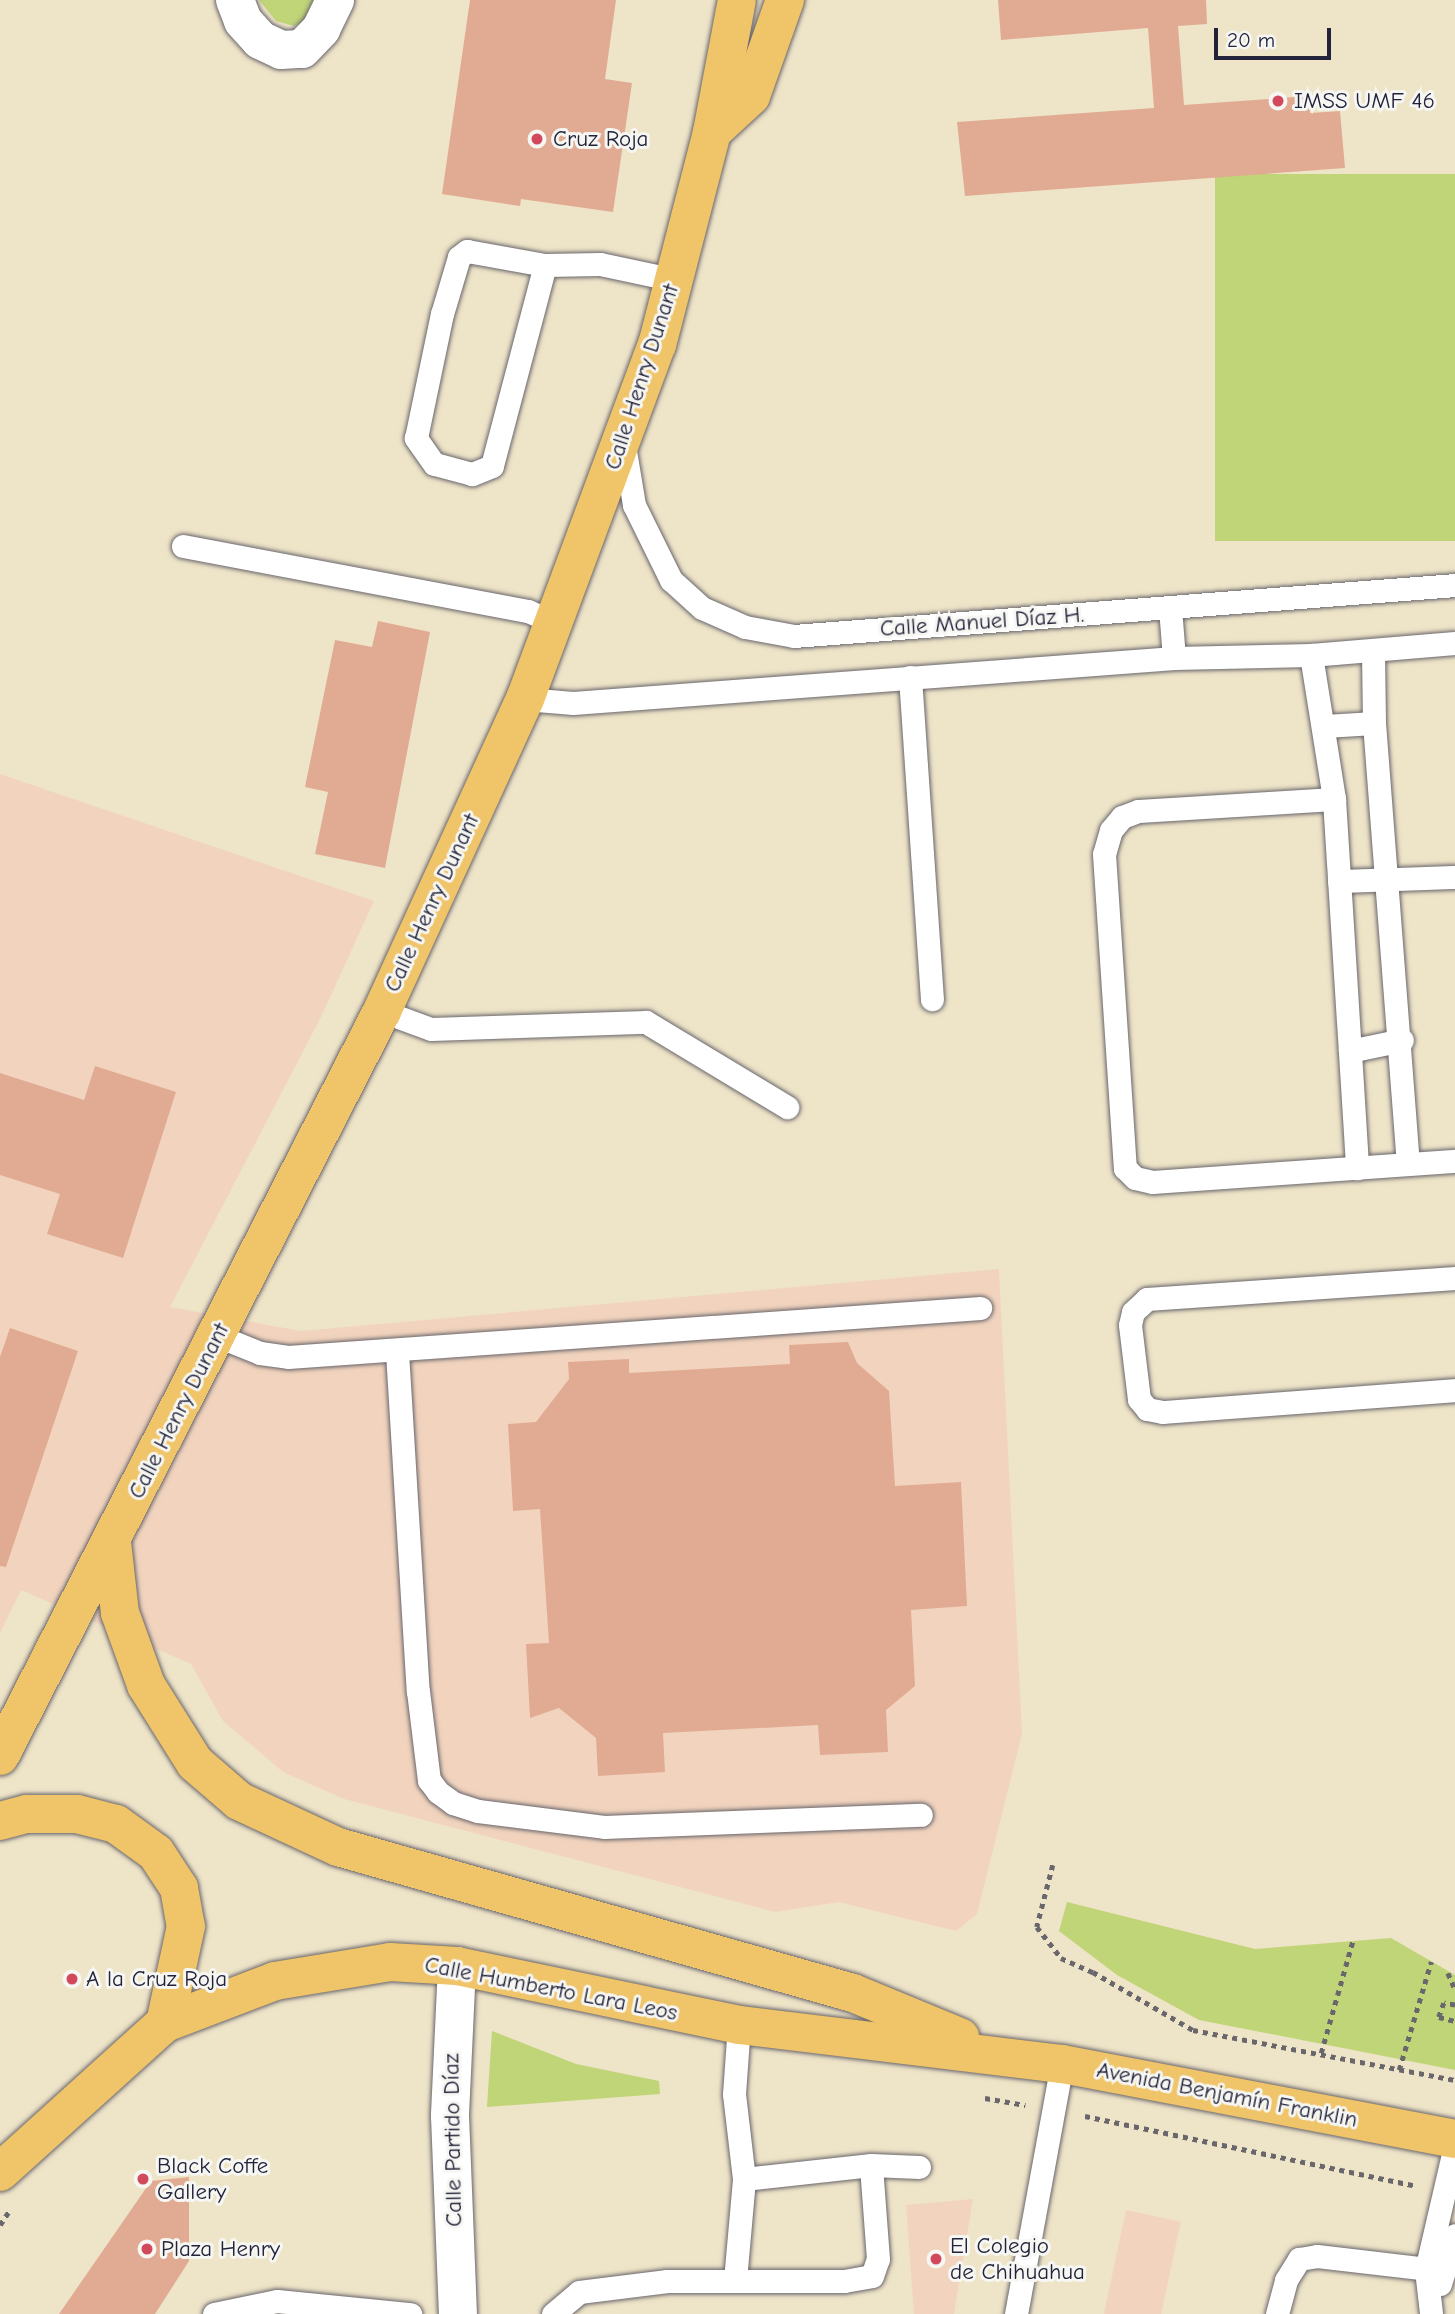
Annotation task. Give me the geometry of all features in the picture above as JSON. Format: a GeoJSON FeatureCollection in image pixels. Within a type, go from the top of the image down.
{"type":"FeatureCollection","features":[{"type":"Feature","properties":{"kind":"main road","name":"Calle Henry Dunant"},"geometry":{"type":"LineString","coordinates":[[0,1756],[382,1011],[525,699],[624,442],[675,280],[712,132],[737,0]]}},
{"type":"Feature","properties":{"kind":"main road"},"geometry":{"type":"LineString","coordinates":[[712,132],[751,96],[785,0]]}},
{"type":"Feature","properties":{"kind":"main road"},"geometry":{"type":"LineString","coordinates":[[112,1542],[120,1613],[146,1685],[195,1763],[239,1801],[338,1847],[853,1993],[999,2054]]}},
{"type":"Feature","properties":{"kind":"main road"},"geometry":{"type":"LineString","coordinates":[[0,1821],[27,1814],[77,1814],[116,1824],[156,1853],[179,1888],[186,1926],[165,2023]]}},
{"type":"Feature","properties":{"kind":"main road","name":"Calle Humberto Lara Leos"},"geometry":{"type":"LineString","coordinates":[[5,2180],[80,2095],[165,2023],[275,1981],[334,1968],[390,1962],[457,1966],[739,2025],[999,2054]]}},
{"type":"Feature","properties":{"kind":"main road","name":"Avenida Benjamín Franklin"},"geometry":{"type":"LineString","coordinates":[[999,2054],[1455,2138]]}},
{"type":"Feature","properties":{"kind":"street"},"geometry":{"type":"LineString","coordinates":[[235,0],[243,21],[260,40],[281,50],[302,49],[321,29],[335,0]]}},
{"type":"Feature","properties":{"kind":"street","name":"Calle Partido Díaz"},"geometry":{"type":"LineString","coordinates":[[457,1966],[450,2116],[458,2314]]}},
{"type":"Feature","properties":{"kind":"lane"},"geometry":{"type":"LineString","coordinates":[[545,265],[492,466],[472,474],[434,464],[416,438],[442,314],[459,257],[467,251],[545,265],[600,264],[675,280]]}},
{"type":"Feature","properties":{"kind":"lane","name":"Calle Manuel Díaz H."},"geometry":{"type":"LineString","coordinates":[[624,442],[634,505],[671,580],[702,608],[745,627],[794,636],[1455,584]]}},
{"type":"Feature","properties":{"kind":"lane"},"geometry":{"type":"LineString","coordinates":[[183,546],[528,611],[555,622]]}},
{"type":"Feature","properties":{"kind":"lane"},"geometry":{"type":"LineString","coordinates":[[1170,608],[1174,658]]}},
{"type":"Feature","properties":{"kind":"lane"},"geometry":{"type":"LineString","coordinates":[[525,699],[573,703],[1174,658],[1311,655],[1455,643]]}},
{"type":"Feature","properties":{"kind":"lane"},"geometry":{"type":"LineString","coordinates":[[1373,651],[1374,723],[1402,1040],[1408,1164]]}},
{"type":"Feature","properties":{"kind":"lane"},"geometry":{"type":"LineString","coordinates":[[1311,655],[1325,726],[1334,799],[1357,1168]]}},
{"type":"Feature","properties":{"kind":"lane"},"geometry":{"type":"LineString","coordinates":[[910,677],[932,999]]}},
{"type":"Feature","properties":{"kind":"lane"},"geometry":{"type":"LineString","coordinates":[[1325,726],[1374,723]]}},
{"type":"Feature","properties":{"kind":"lane"},"geometry":{"type":"LineString","coordinates":[[1334,799],[1138,811],[1122,817],[1111,830],[1105,866],[1125,1168],[1135,1178],[1153,1182],[1455,1161]]}},
{"type":"Feature","properties":{"kind":"lane"},"geometry":{"type":"LineString","coordinates":[[1339,881],[1455,877]]}},
{"type":"Feature","properties":{"kind":"lane"},"geometry":{"type":"LineString","coordinates":[[382,1011],[431,1029],[646,1023],[787,1107]]}},
{"type":"Feature","properties":{"kind":"lane"},"geometry":{"type":"LineString","coordinates":[[1350,1051],[1402,1040]]}},
{"type":"Feature","properties":{"kind":"lane"},"geometry":{"type":"LineString","coordinates":[[1455,1278],[1147,1299],[1133,1312],[1130,1325],[1139,1399],[1147,1409],[1163,1412],[1455,1390]]}},
{"type":"Feature","properties":{"kind":"lane"},"geometry":{"type":"LineString","coordinates":[[218,1335],[260,1353],[288,1357],[397,1352],[980,1308]]}},
{"type":"Feature","properties":{"kind":"lane"},"geometry":{"type":"LineString","coordinates":[[397,1352],[418,1691],[429,1780],[438,1792],[453,1803],[478,1811],[604,1827],[921,1815]]}},
{"type":"Feature","properties":{"kind":"lane"},"geometry":{"type":"LineString","coordinates":[[735,2280],[744,2179],[734,2094],[739,2025]]}},
{"type":"Feature","properties":{"kind":"lane"},"geometry":{"type":"LineString","coordinates":[[1016,2314],[1062,2064]]}},
{"type":"Feature","properties":{"kind":"lane"},"geometry":{"type":"LineString","coordinates":[[1431,2313],[1445,2192],[1455,2145]]}},
{"type":"Feature","properties":{"kind":"lane"},"geometry":{"type":"LineString","coordinates":[[744,2179],[871,2165],[919,2166]]}},
{"type":"Feature","properties":{"kind":"lane"},"geometry":{"type":"LineString","coordinates":[[553,2314],[579,2292],[667,2281],[844,2281],[872,2276],[878,2259],[871,2165]]}},
{"type":"Feature","properties":{"kind":"lane"},"geometry":{"type":"LineString","coordinates":[[1435,2271],[1455,2235]]}},
{"type":"Feature","properties":{"kind":"lane"},"geometry":{"type":"LineString","coordinates":[[1277,2314],[1286,2280],[1299,2259],[1317,2256],[1435,2271]]}},
{"type":"Feature","properties":{"kind":"lane"},"geometry":{"type":"LineString","coordinates":[[214,2314],[277,2301],[372,2313],[410,2314]]}},
{"type":"Feature","properties":{"kind":"path"},"geometry":{"type":"LineString","coordinates":[[1054,1865],[1037,1927],[1060,1958],[1093,1972],[1193,2030],[1455,2080]]}},
{"type":"Feature","properties":{"kind":"path"},"geometry":{"type":"LineString","coordinates":[[1321,2053],[1353,1940]]}},
{"type":"Feature","properties":{"kind":"path"},"geometry":{"type":"LineString","coordinates":[[1399,2070],[1431,1962]]}},
{"type":"Feature","properties":{"kind":"path"},"geometry":{"type":"LineString","coordinates":[[1448,1973],[1455,1989]]}},
{"type":"Feature","properties":{"kind":"path"},"geometry":{"type":"LineString","coordinates":[[1455,2006],[1444,2003],[1439,2017],[1455,2021]]}},
{"type":"Feature","properties":{"kind":"path"},"geometry":{"type":"LineString","coordinates":[[970,2095],[1052,2109],[1445,2192]]}},
{"type":"Feature","properties":{"kind":"path"},"geometry":{"type":"LineString","coordinates":[[0,2225],[5,2180]]}},
{"type":"Feature","properties":{"kind":"shaded area"},"geometry":{"type":"Polygon","coordinates":[[[0,774],[374,901],[321,1017],[170,1307],[301,1331],[999,1269],[1022,1734],[977,1914],[956,1931],[839,1902],[775,1912],[344,1799],[283,1772],[223,1721],[191,1664],[21,1590],[0,1633],[0,774]]]}},
{"type":"Feature","properties":{"kind":"shaded area","name":"El Colegio de Chihuahua"},"geometry":{"type":"Polygon","coordinates":[[[973,2199],[954,2314],[914,2314],[906,2205],[973,2199]]]}},
{"type":"Feature","properties":{"kind":"shaded area"},"geometry":{"type":"Polygon","coordinates":[[[1126,2210],[1181,2222],[1161,2314],[1104,2314],[1126,2210]]]}},
{"type":"Feature","properties":{"kind":"green space"},"geometry":{"type":"Polygon","coordinates":[[[259,0],[313,0],[310,18],[294,26],[276,21],[259,0]]]}},
{"type":"Feature","properties":{"kind":"green space"},"geometry":{"type":"Polygon","coordinates":[[[1215,174],[1455,174],[1455,541],[1215,541],[1215,174]]]}},
{"type":"Feature","properties":{"kind":"green space"},"geometry":{"type":"Polygon","coordinates":[[[1067,1902],[1255,1949],[1391,1938],[1455,1975],[1455,2070],[1199,2020],[1117,1975],[1059,1931],[1067,1902]]]}},
{"type":"Feature","properties":{"kind":"green space"},"geometry":{"type":"Polygon","coordinates":[[[492,2031],[576,2064],[659,2081],[660,2094],[487,2107],[492,2031]]]}},
{"type":"Feature","properties":{"kind":"building","name":"Cruz Roja"},"geometry":{"type":"Polygon","coordinates":[[[470,0],[616,0],[605,79],[632,83],[613,212],[521,199],[520,206],[442,194],[470,0]]]}},
{"type":"Feature","properties":{"kind":"building","name":"IMSS UMF 46"},"geometry":{"type":"Polygon","coordinates":[[[998,0],[1206,0],[1207,24],[1178,26],[1184,105],[1309,96],[1310,113],[1340,111],[1345,168],[965,196],[957,122],[1154,108],[1148,28],[1001,40],[998,0]]]}},
{"type":"Feature","properties":{"kind":"building"},"geometry":{"type":"Polygon","coordinates":[[[378,621],[430,632],[385,868],[315,854],[328,792],[305,787],[335,640],[372,647],[378,621]]]}},
{"type":"Feature","properties":{"kind":"building"},"geometry":{"type":"Polygon","coordinates":[[[95,1066],[176,1092],[123,1258],[47,1234],[60,1194],[0,1175],[0,1073],[84,1100],[95,1066]]]}},
{"type":"Feature","properties":{"kind":"building"},"geometry":{"type":"Polygon","coordinates":[[[10,1328],[78,1351],[6,1567],[0,1566],[0,1357],[10,1328]]]}},
{"type":"Feature","properties":{"kind":"building"},"geometry":{"type":"Polygon","coordinates":[[[848,1342],[857,1363],[889,1391],[895,1486],[961,1482],[967,1606],[911,1610],[915,1686],[886,1710],[888,1752],[820,1755],[818,1725],[663,1733],[665,1772],[598,1776],[596,1738],[559,1708],[530,1718],[526,1644],[549,1643],[540,1509],[513,1511],[508,1424],[536,1422],[569,1379],[568,1362],[629,1359],[629,1373],[790,1364],[789,1345],[848,1342]]]}},
{"type":"Feature","properties":{"kind":"building","name":"Plaza Henry"},"geometry":{"type":"Polygon","coordinates":[[[189,2177],[189,2261],[155,2314],[59,2314],[151,2181],[189,2177]]]}},
{"type":"Feature","properties":{"kind":"place","name":"IMSS UMF 46"},"geometry":{"type":"Point","coordinates":[1278,101]}},
{"type":"Feature","properties":{"kind":"place","name":"Cruz Roja"},"geometry":{"type":"Point","coordinates":[537,139]}},
{"type":"Feature","properties":{"kind":"place","name":"A la Cruz Roja"},"geometry":{"type":"Point","coordinates":[72,1979]}},
{"type":"Feature","properties":{"kind":"place","name":"Black Coffe Gallery"},"geometry":{"type":"Point","coordinates":[143,2179]}},
{"type":"Feature","properties":{"kind":"place","name":"Plaza Henry"},"geometry":{"type":"Point","coordinates":[147,2249]}},
{"type":"Feature","properties":{"kind":"place","name":"El Colegio de Chihuahua"},"geometry":{"type":"Point","coordinates":[936,2259]}}]}
